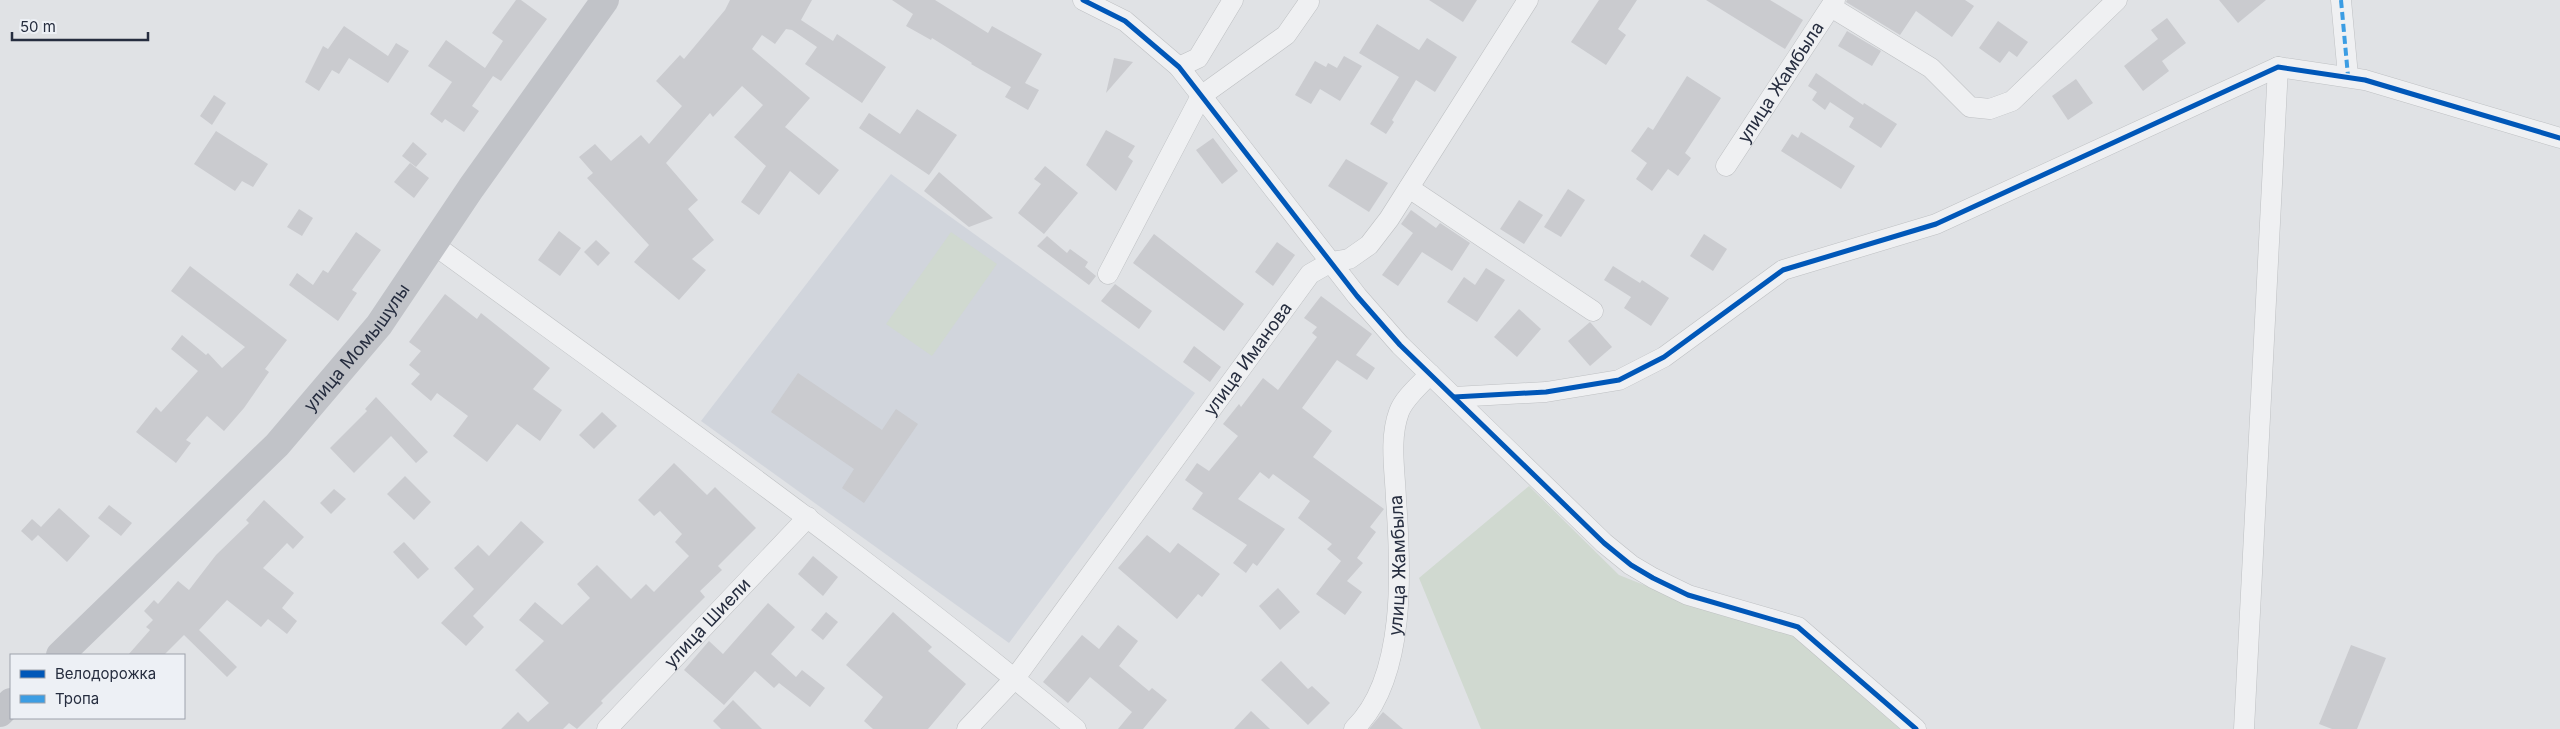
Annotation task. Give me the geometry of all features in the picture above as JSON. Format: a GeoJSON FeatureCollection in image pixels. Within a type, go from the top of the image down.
{"type":"FeatureCollection","features":[{"type":"Feature","properties":{"kind":"street","name":"улица Момышулы"},"geometry":{"type":"LineString","coordinates":[[61,654],[277,445],[379,325],[433,244],[605,0]]}},
{"type":"Feature","properties":{"kind":"street"},"geometry":{"type":"LineString","coordinates":[[1083,0],[1125,21],[1178,67],[1330,262],[1382,324],[1430,374],[1604,543],[1631,565],[1688,595],[1798,627],[1916,729]]}},
{"type":"Feature","properties":{"kind":"street"},"geometry":{"type":"LineString","coordinates":[[1178,67],[1198,58],[1234,0]]}},
{"type":"Feature","properties":{"kind":"street","name":"улица Иманова"},"geometry":{"type":"LineString","coordinates":[[967,729],[1015,678],[1310,274],[1330,262],[1349,258],[1369,245],[1410,188],[1528,0]]}},
{"type":"Feature","properties":{"kind":"street"},"geometry":{"type":"LineString","coordinates":[[1833,4],[1931,68],[1970,107],[1990,109],[2012,101],[2117,0]]}},
{"type":"Feature","properties":{"kind":"street"},"geometry":{"type":"LineString","coordinates":[[2341,0],[2348,76]]}},
{"type":"Feature","properties":{"kind":"street"},"geometry":{"type":"LineString","coordinates":[[1108,274],[1201,96],[1286,35],[1309,2]]}},
{"type":"Feature","properties":{"kind":"street","name":"улица Жамбыла"},"geometry":{"type":"LineString","coordinates":[[1726,166],[1833,4]]}},
{"type":"Feature","properties":{"kind":"street"},"geometry":{"type":"LineString","coordinates":[[2244,729],[2278,67]]}},
{"type":"Feature","properties":{"kind":"street"},"geometry":{"type":"LineString","coordinates":[[1454,396],[1546,392],[1619,380],[1664,357],[1783,270],[1936,224],[2278,67],[2348,76],[2560,138]]}},
{"type":"Feature","properties":{"kind":"street"},"geometry":{"type":"LineString","coordinates":[[1410,188],[1593,311]]}},
{"type":"Feature","properties":{"kind":"street"},"geometry":{"type":"LineString","coordinates":[[433,244],[808,517],[1015,678],[1076,729]]}},
{"type":"Feature","properties":{"kind":"street","name":"улица Жамбыла"},"geometry":{"type":"LineString","coordinates":[[1354,729],[1378,697],[1391,662],[1400,562],[1394,436],[1399,411],[1430,374]]}},
{"type":"Feature","properties":{"kind":"street","name":"улица Шиели"},"geometry":{"type":"LineString","coordinates":[[607,729],[808,517]]}},
{"type":"Feature","properties":{"kind":"street"},"geometry":{"type":"LineString","coordinates":[[0,713],[10,703]]}},
{"type":"Feature","properties":{"kind":"shaded area"},"geometry":{"type":"Polygon","coordinates":[[[891,174],[1195,393],[1009,643],[701,421],[891,174]]]}},
{"type":"Feature","properties":{"kind":"shaded area"},"geometry":{"type":"Polygon","coordinates":[[[951,232],[997,264],[932,356],[886,324],[951,232]]]}},
{"type":"Feature","properties":{"kind":"shaded area"},"geometry":{"type":"Polygon","coordinates":[[[1529,486],[1619,575],[1654,589],[1789,632],[1900,729],[1481,729],[1419,578],[1529,486]]]}},
{"type":"Feature","properties":{"kind":"building"},"geometry":{"type":"Polygon","coordinates":[[[516,0],[521,0],[547,19],[501,81],[493,76],[472,106],[479,111],[464,132],[445,119],[442,123],[430,114],[452,82],[428,66],[446,40],[485,68],[503,41],[492,33],[516,0]]]}},
{"type":"Feature","properties":{"kind":"building"},"geometry":{"type":"Polygon","coordinates":[[[730,0],[812,0],[801,20],[833,41],[837,34],[886,67],[862,103],[805,64],[817,47],[792,30],[786,29],[775,44],[762,35],[752,49],[810,98],[785,127],[839,170],[819,195],[790,171],[759,215],[741,202],[766,166],[734,137],[763,105],[742,86],[713,117],[710,113],[666,163],[698,200],[688,209],[714,240],[692,259],[706,270],[679,300],[634,262],[649,245],[587,178],[593,173],[579,157],[595,144],[611,161],[641,135],[649,144],[682,106],[656,81],[680,55],[684,59],[725,10],[730,0]]]}},
{"type":"Feature","properties":{"kind":"building"},"geometry":{"type":"Polygon","coordinates":[[[892,0],[935,0],[988,33],[992,26],[1042,54],[1025,83],[1039,90],[1028,110],[1005,97],[1011,87],[971,64],[932,38],[931,40],[906,26],[913,14],[892,0]]]}},
{"type":"Feature","properties":{"kind":"building"},"geometry":{"type":"Polygon","coordinates":[[[1429,0],[1477,0],[1463,22],[1429,0]]]}},
{"type":"Feature","properties":{"kind":"building"},"geometry":{"type":"Polygon","coordinates":[[[1599,0],[1637,0],[1618,29],[1626,35],[1606,65],[1571,42],[1599,0]]]}},
{"type":"Feature","properties":{"kind":"building"},"geometry":{"type":"Polygon","coordinates":[[[1706,0],[1770,0],[1803,20],[1785,49],[1706,0]]]}},
{"type":"Feature","properties":{"kind":"building"},"geometry":{"type":"Polygon","coordinates":[[[1847,0],[1965,0],[1974,6],[1952,37],[1916,11],[1900,35],[1846,2],[1847,0]]]}},
{"type":"Feature","properties":{"kind":"building"},"geometry":{"type":"Polygon","coordinates":[[[2219,0],[2266,0],[2238,23],[2219,0]]]}},
{"type":"Feature","properties":{"kind":"building"},"geometry":{"type":"Polygon","coordinates":[[[2167,18],[2186,43],[2162,61],[2169,71],[2143,91],[2124,66],[2158,39],[2151,30],[2167,18]]]}},
{"type":"Feature","properties":{"kind":"building"},"geometry":{"type":"Polygon","coordinates":[[[1998,21],[2028,42],[2017,57],[2009,51],[2000,63],[1979,48],[1998,21]]]}},
{"type":"Feature","properties":{"kind":"building"},"geometry":{"type":"Polygon","coordinates":[[[1377,24],[1419,50],[1427,38],[1457,57],[1435,92],[1416,80],[1392,120],[1394,122],[1386,134],[1370,124],[1399,77],[1359,53],[1377,24]]]}},
{"type":"Feature","properties":{"kind":"building"},"geometry":{"type":"Polygon","coordinates":[[[344,26],[388,56],[396,43],[409,51],[388,83],[349,58],[339,74],[332,70],[319,91],[305,82],[323,46],[328,49],[344,26]]]}},
{"type":"Feature","properties":{"kind":"building"},"geometry":{"type":"Polygon","coordinates":[[[1847,31],[1881,51],[1872,66],[1838,46],[1847,31]]]}},
{"type":"Feature","properties":{"kind":"building"},"geometry":{"type":"Polygon","coordinates":[[[1344,56],[1362,66],[1340,101],[1320,89],[1311,104],[1295,95],[1315,61],[1326,67],[1328,63],[1337,68],[1344,56]]]}},
{"type":"Feature","properties":{"kind":"building"},"geometry":{"type":"Polygon","coordinates":[[[1114,58],[1133,62],[1106,93],[1114,58]]]}},
{"type":"Feature","properties":{"kind":"building"},"geometry":{"type":"Polygon","coordinates":[[[1816,73],[1863,105],[1864,103],[1897,124],[1881,148],[1849,127],[1854,118],[1830,102],[1825,110],[1812,100],[1817,92],[1808,86],[1816,73]]]}},
{"type":"Feature","properties":{"kind":"building"},"geometry":{"type":"Polygon","coordinates":[[[1687,76],[1721,98],[1685,153],[1691,158],[1678,176],[1668,169],[1652,191],[1636,179],[1647,163],[1631,151],[1648,127],[1653,130],[1687,76]]]}},
{"type":"Feature","properties":{"kind":"building"},"geometry":{"type":"Polygon","coordinates":[[[2076,79],[2093,103],[2068,120],[2052,96],[2076,79]]]}},
{"type":"Feature","properties":{"kind":"building"},"geometry":{"type":"Polygon","coordinates":[[[214,95],[226,103],[212,125],[200,116],[214,95]]]}},
{"type":"Feature","properties":{"kind":"building"},"geometry":{"type":"Polygon","coordinates":[[[917,109],[957,135],[929,175],[859,128],[869,113],[900,134],[917,109]]]}},
{"type":"Feature","properties":{"kind":"building"},"geometry":{"type":"Polygon","coordinates":[[[1106,130],[1135,146],[1128,157],[1133,161],[1116,191],[1086,165],[1106,130]]]}},
{"type":"Feature","properties":{"kind":"building"},"geometry":{"type":"Polygon","coordinates":[[[216,131],[268,164],[253,187],[242,181],[235,191],[194,164],[216,131]]]}},
{"type":"Feature","properties":{"kind":"building"},"geometry":{"type":"Polygon","coordinates":[[[1801,132],[1855,166],[1841,189],[1781,151],[1792,134],[1798,138],[1801,132]]]}},
{"type":"Feature","properties":{"kind":"building"},"geometry":{"type":"Polygon","coordinates":[[[1213,138],[1238,171],[1222,184],[1196,150],[1213,138]]]}},
{"type":"Feature","properties":{"kind":"building"},"geometry":{"type":"Polygon","coordinates":[[[413,142],[427,154],[416,167],[402,156],[413,142]]]}},
{"type":"Feature","properties":{"kind":"building"},"geometry":{"type":"Polygon","coordinates":[[[1346,159],[1388,183],[1369,212],[1328,186],[1346,159]]]}},
{"type":"Feature","properties":{"kind":"building"},"geometry":{"type":"Polygon","coordinates":[[[410,163],[429,178],[414,198],[394,182],[410,163]]]}},
{"type":"Feature","properties":{"kind":"building"},"geometry":{"type":"Polygon","coordinates":[[[1045,166],[1078,193],[1044,234],[1018,213],[1041,184],[1034,179],[1045,166]]]}},
{"type":"Feature","properties":{"kind":"building"},"geometry":{"type":"Polygon","coordinates":[[[939,172],[993,218],[969,227],[924,191],[939,172]]]}},
{"type":"Feature","properties":{"kind":"building"},"geometry":{"type":"Polygon","coordinates":[[[1568,189],[1585,200],[1561,237],[1544,227],[1568,189]]]}},
{"type":"Feature","properties":{"kind":"building"},"geometry":{"type":"Polygon","coordinates":[[[1519,200],[1543,215],[1524,244],[1500,229],[1519,200]]]}},
{"type":"Feature","properties":{"kind":"building"},"geometry":{"type":"Polygon","coordinates":[[[299,209],[313,218],[302,236],[287,227],[299,209]]]}},
{"type":"Feature","properties":{"kind":"building"},"geometry":{"type":"Polygon","coordinates":[[[1411,210],[1436,228],[1440,223],[1470,243],[1452,271],[1422,252],[1398,286],[1382,275],[1413,233],[1401,224],[1411,210]]]}},
{"type":"Feature","properties":{"kind":"building"},"geometry":{"type":"Polygon","coordinates":[[[559,231],[581,248],[560,276],[538,260],[559,231]]]}},
{"type":"Feature","properties":{"kind":"building"},"geometry":{"type":"Polygon","coordinates":[[[356,232],[381,250],[352,290],[357,293],[338,321],[289,285],[297,273],[313,285],[323,270],[328,273],[356,232]]]}},
{"type":"Feature","properties":{"kind":"building"},"geometry":{"type":"Polygon","coordinates":[[[1154,234],[1244,304],[1224,331],[1133,263],[1154,234]]]}},
{"type":"Feature","properties":{"kind":"building"},"geometry":{"type":"Polygon","coordinates":[[[1704,234],[1727,249],[1713,271],[1690,256],[1704,234]]]}},
{"type":"Feature","properties":{"kind":"building"},"geometry":{"type":"Polygon","coordinates":[[[1047,236],[1067,253],[1070,249],[1088,262],[1085,267],[1096,276],[1089,285],[1037,246],[1047,236]]]}},
{"type":"Feature","properties":{"kind":"building"},"geometry":{"type":"Polygon","coordinates":[[[596,240],[610,253],[598,266],[584,252],[596,240]]]}},
{"type":"Feature","properties":{"kind":"building"},"geometry":{"type":"Polygon","coordinates":[[[1277,242],[1295,255],[1273,286],[1255,272],[1277,242]]]}},
{"type":"Feature","properties":{"kind":"building"},"geometry":{"type":"Polygon","coordinates":[[[190,266],[287,340],[265,369],[269,372],[244,408],[224,431],[207,416],[186,440],[191,443],[176,463],[136,432],[156,407],[161,412],[198,371],[171,349],[182,335],[206,355],[208,353],[222,368],[245,347],[171,291],[190,266]]]}},
{"type":"Feature","properties":{"kind":"building"},"geometry":{"type":"Polygon","coordinates":[[[1613,266],[1640,283],[1642,280],[1669,298],[1651,326],[1624,308],[1631,297],[1604,280],[1613,266]]]}},
{"type":"Feature","properties":{"kind":"building"},"geometry":{"type":"Polygon","coordinates":[[[1486,268],[1505,280],[1477,322],[1447,302],[1464,277],[1475,285],[1486,268]]]}},
{"type":"Feature","properties":{"kind":"building"},"geometry":{"type":"Polygon","coordinates":[[[1115,284],[1152,311],[1139,329],[1101,301],[1115,284]]]}},
{"type":"Feature","properties":{"kind":"building"},"geometry":{"type":"Polygon","coordinates":[[[445,294],[477,319],[481,313],[550,368],[533,389],[562,410],[540,441],[517,424],[487,462],[453,436],[468,416],[437,393],[431,401],[411,384],[420,374],[409,365],[421,351],[409,342],[445,294]]]}},
{"type":"Feature","properties":{"kind":"building"},"geometry":{"type":"Polygon","coordinates":[[[1321,296],[1372,334],[1356,355],[1375,368],[1367,380],[1337,360],[1302,408],[1332,431],[1313,457],[1384,509],[1370,527],[1376,532],[1357,558],[1363,563],[1347,581],[1362,592],[1345,615],[1316,594],[1341,561],[1327,549],[1332,544],[1298,518],[1310,501],[1273,474],[1269,479],[1260,472],[1238,499],[1285,529],[1257,566],[1253,563],[1246,573],[1233,563],[1247,545],[1192,509],[1203,493],[1185,480],[1197,463],[1209,471],[1238,436],[1223,424],[1239,404],[1241,407],[1263,378],[1278,390],[1317,337],[1312,333],[1317,327],[1304,318],[1321,296]]]}},
{"type":"Feature","properties":{"kind":"building"},"geometry":{"type":"Polygon","coordinates":[[[1519,309],[1541,329],[1517,357],[1494,337],[1519,309]]]}},
{"type":"Feature","properties":{"kind":"building"},"geometry":{"type":"Polygon","coordinates":[[[1590,322],[1612,347],[1590,366],[1568,341],[1590,322]]]}},
{"type":"Feature","properties":{"kind":"building"},"geometry":{"type":"Polygon","coordinates":[[[1194,346],[1221,367],[1210,382],[1183,362],[1194,346]]]}},
{"type":"Feature","properties":{"kind":"building"},"geometry":{"type":"Polygon","coordinates":[[[798,373],[882,430],[896,409],[918,424],[864,503],[842,488],[854,469],[771,412],[798,373]]]}},
{"type":"Feature","properties":{"kind":"building"},"geometry":{"type":"Polygon","coordinates":[[[376,397],[428,452],[416,463],[391,436],[354,473],[330,448],[367,411],[365,409],[376,397]]]}},
{"type":"Feature","properties":{"kind":"building"},"geometry":{"type":"Polygon","coordinates":[[[602,412],[617,426],[594,449],[579,435],[602,412]]]}},
{"type":"Feature","properties":{"kind":"building"},"geometry":{"type":"Polygon","coordinates":[[[674,463],[707,495],[715,487],[756,528],[718,566],[722,570],[700,591],[705,597],[601,701],[603,703],[577,729],[569,723],[563,729],[501,729],[518,712],[528,722],[549,703],[515,670],[544,641],[519,620],[535,602],[562,625],[590,598],[577,584],[597,565],[631,599],[646,584],[654,592],[689,556],[675,542],[682,534],[660,511],[654,516],[638,500],[674,463]]]}},
{"type":"Feature","properties":{"kind":"building"},"geometry":{"type":"Polygon","coordinates":[[[405,476],[431,502],[414,520],[387,494],[405,476]]]}},
{"type":"Feature","properties":{"kind":"building"},"geometry":{"type":"Polygon","coordinates":[[[334,489],[346,499],[331,514],[320,503],[334,489]]]}},
{"type":"Feature","properties":{"kind":"building"},"geometry":{"type":"Polygon","coordinates":[[[264,500],[304,537],[293,549],[287,543],[263,568],[294,593],[282,608],[297,621],[287,634],[268,619],[261,627],[227,600],[199,630],[237,667],[227,677],[184,635],[165,654],[129,654],[150,630],[146,627],[153,620],[144,611],[154,600],[158,604],[178,581],[189,590],[216,555],[249,523],[246,520],[264,500]]]}},
{"type":"Feature","properties":{"kind":"building"},"geometry":{"type":"Polygon","coordinates":[[[109,505],[132,523],[121,536],[98,518],[109,505]]]}},
{"type":"Feature","properties":{"kind":"building"},"geometry":{"type":"Polygon","coordinates":[[[59,508],[90,536],[67,562],[38,535],[32,541],[21,531],[32,519],[41,527],[59,508]]]}},
{"type":"Feature","properties":{"kind":"building"},"geometry":{"type":"Polygon","coordinates":[[[521,521],[544,542],[473,616],[484,627],[466,646],[441,623],[474,589],[454,568],[478,545],[489,556],[521,521]]]}},
{"type":"Feature","properties":{"kind":"building"},"geometry":{"type":"Polygon","coordinates":[[[1147,535],[1170,553],[1178,543],[1220,574],[1202,597],[1198,594],[1177,619],[1118,568],[1147,535]]]}},
{"type":"Feature","properties":{"kind":"building"},"geometry":{"type":"Polygon","coordinates":[[[404,542],[429,569],[418,579],[393,552],[404,542]]]}},
{"type":"Feature","properties":{"kind":"building"},"geometry":{"type":"Polygon","coordinates":[[[813,556],[838,577],[823,596],[798,574],[813,556]]]}},
{"type":"Feature","properties":{"kind":"building"},"geometry":{"type":"Polygon","coordinates":[[[1278,588],[1300,612],[1280,630],[1259,606],[1278,588]]]}},
{"type":"Feature","properties":{"kind":"building"},"geometry":{"type":"Polygon","coordinates":[[[768,603],[795,627],[771,654],[796,677],[802,670],[825,688],[810,707],[779,683],[774,688],[755,671],[724,705],[684,670],[709,641],[723,654],[768,603]]]}},
{"type":"Feature","properties":{"kind":"building"},"geometry":{"type":"Polygon","coordinates":[[[826,612],[838,622],[823,640],[811,630],[826,612]]]}},
{"type":"Feature","properties":{"kind":"building"},"geometry":{"type":"Polygon","coordinates":[[[893,612],[932,647],[928,651],[966,684],[928,729],[873,729],[864,721],[883,697],[846,665],[893,612]]]}},
{"type":"Feature","properties":{"kind":"building"},"geometry":{"type":"Polygon","coordinates":[[[1118,625],[1138,641],[1119,666],[1149,691],[1152,688],[1167,700],[1143,729],[1118,729],[1132,712],[1090,677],[1068,703],[1043,682],[1082,635],[1099,649],[1118,625]]]}},
{"type":"Feature","properties":{"kind":"building"},"geometry":{"type":"Polygon","coordinates":[[[2351,645],[2386,658],[2357,729],[2332,729],[2319,724],[2351,645]]]}},
{"type":"Feature","properties":{"kind":"building"},"geometry":{"type":"Polygon","coordinates":[[[1281,661],[1308,689],[1312,686],[1330,703],[1308,725],[1261,680],[1281,661]]]}},
{"type":"Feature","properties":{"kind":"building"},"geometry":{"type":"Polygon","coordinates":[[[733,700],[762,729],[721,729],[713,721],[733,700]]]}},
{"type":"Feature","properties":{"kind":"building"},"geometry":{"type":"Polygon","coordinates":[[[1251,711],[1270,729],[1234,729],[1251,711]]]}},
{"type":"Feature","properties":{"kind":"building"},"geometry":{"type":"Polygon","coordinates":[[[1383,712],[1403,729],[1369,729],[1383,712]]]}},
{"type":"Feature","properties":{"kind":"marked path"},"geometry":{"type":"LineString","coordinates":[[2341,0],[2348,76]]}},
{"type":"Feature","properties":{"kind":"cycle path"},"geometry":{"type":"LineString","coordinates":[[1083,0],[1125,21],[1179,67],[1357,296],[1400,345],[1604,543],[1631,565],[1688,595],[1798,627],[1916,729]]}},
{"type":"Feature","properties":{"kind":"cycle path"},"geometry":{"type":"LineString","coordinates":[[1454,397],[1546,392],[1619,380],[1664,357],[1783,270],[1936,224],[2278,67],[2365,80],[2560,138]]}}]}
